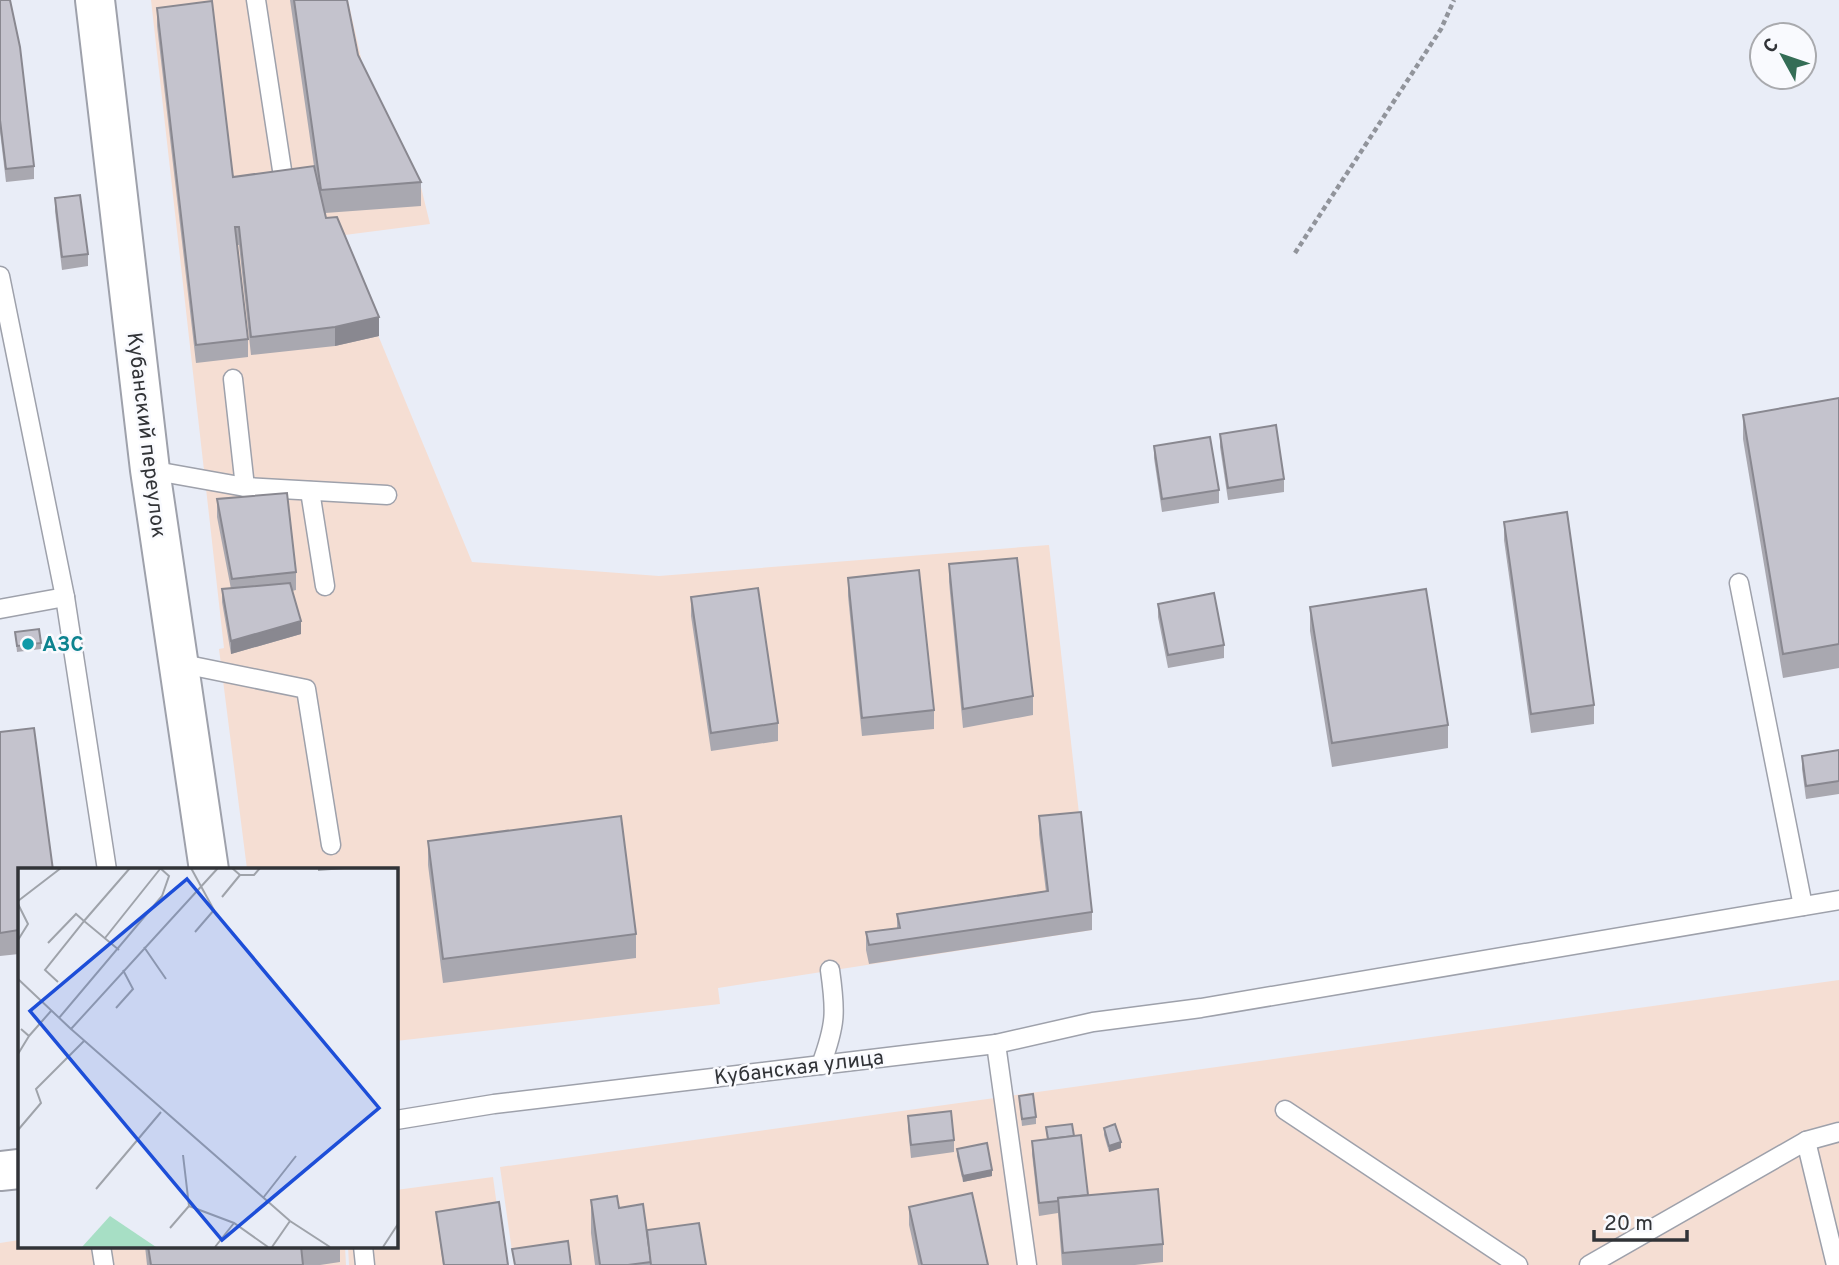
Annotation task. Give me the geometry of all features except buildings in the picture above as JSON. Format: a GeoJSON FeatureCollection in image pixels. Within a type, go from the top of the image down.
{"type":"FeatureCollection","features":[{"type":"Feature","properties":{"kind":"main road","name":"Кубанский переулок"},"geometry":{"type":"LineString","coordinates":[[95,0],[150,470],[209,868]]}},
{"type":"Feature","properties":{"kind":"main road"},"geometry":{"type":"LineString","coordinates":[[0,1171],[18,1169]]}},
{"type":"Feature","properties":{"kind":"lane"},"geometry":{"type":"LineString","coordinates":[[256,0],[282,170]]}},
{"type":"Feature","properties":{"kind":"lane"},"geometry":{"type":"LineString","coordinates":[[0,276],[65,597],[107,868]]}},
{"type":"Feature","properties":{"kind":"lane"},"geometry":{"type":"LineString","coordinates":[[233,379],[245,487]]}},
{"type":"Feature","properties":{"kind":"lane"},"geometry":{"type":"LineString","coordinates":[[150,470],[245,487],[387,495]]}},
{"type":"Feature","properties":{"kind":"lane"},"geometry":{"type":"LineString","coordinates":[[310,491],[326,586]]}},
{"type":"Feature","properties":{"kind":"lane"},"geometry":{"type":"LineString","coordinates":[[1739,583],[1803,906]]}},
{"type":"Feature","properties":{"kind":"lane"},"geometry":{"type":"LineString","coordinates":[[0,609],[65,597]]}},
{"type":"Feature","properties":{"kind":"lane"},"geometry":{"type":"LineString","coordinates":[[178,663],[306,689],[331,845]]}},
{"type":"Feature","properties":{"kind":"lane","name":"Кубанская улица"},"geometry":{"type":"LineString","coordinates":[[397,1120],[508,1102],[996,1044],[1093,1022],[1201,1007],[1839,900]]}},
{"type":"Feature","properties":{"kind":"lane"},"geometry":{"type":"LineString","coordinates":[[821,1065],[833,1030],[835,1002],[830,970]]}},
{"type":"Feature","properties":{"kind":"lane"},"geometry":{"type":"LineString","coordinates":[[996,1044],[1027,1265]]}},
{"type":"Feature","properties":{"kind":"lane"},"geometry":{"type":"LineString","coordinates":[[1285,1110],[1518,1265]]}},
{"type":"Feature","properties":{"kind":"lane"},"geometry":{"type":"LineString","coordinates":[[1590,1265],[1806,1140],[1839,1132]]}},
{"type":"Feature","properties":{"kind":"lane"},"geometry":{"type":"LineString","coordinates":[[1806,1140],[1836,1265]]}},
{"type":"Feature","properties":{"kind":"path"},"geometry":{"type":"LineString","coordinates":[[1295,253],[1441,29],[1454,0]]}},
{"type":"Feature","properties":{"kind":"shaded area"},"geometry":{"type":"Polygon","coordinates":[[[151,0],[348,0],[365,76],[420,183],[430,224],[337,236],[472,562],[659,576],[1049,545],[1092,930],[718,988],[720,1004],[397,1041],[397,868],[247,868],[219,649],[224,648],[151,0]]]}},
{"type":"Feature","properties":{"kind":"shaded area"},"geometry":{"type":"Polygon","coordinates":[[[1839,980],[1839,1265],[514,1265],[500,1167],[1839,980]]]}},
{"type":"Feature","properties":{"kind":"shaded area"},"geometry":{"type":"Polygon","coordinates":[[[493,1177],[505,1265],[349,1265],[348,1248],[397,1248],[397,1190],[493,1177]]]}},
{"type":"Feature","properties":{"kind":"shaded area"},"geometry":{"type":"Polygon","coordinates":[[[18,1240],[18,1248],[345,1248],[346,1265],[0,1265],[0,1243],[18,1240]]]}},
{"type":"Feature","properties":{"kind":"place","name":"АЗС"},"geometry":{"type":"Point","coordinates":[28,644]}}]}
